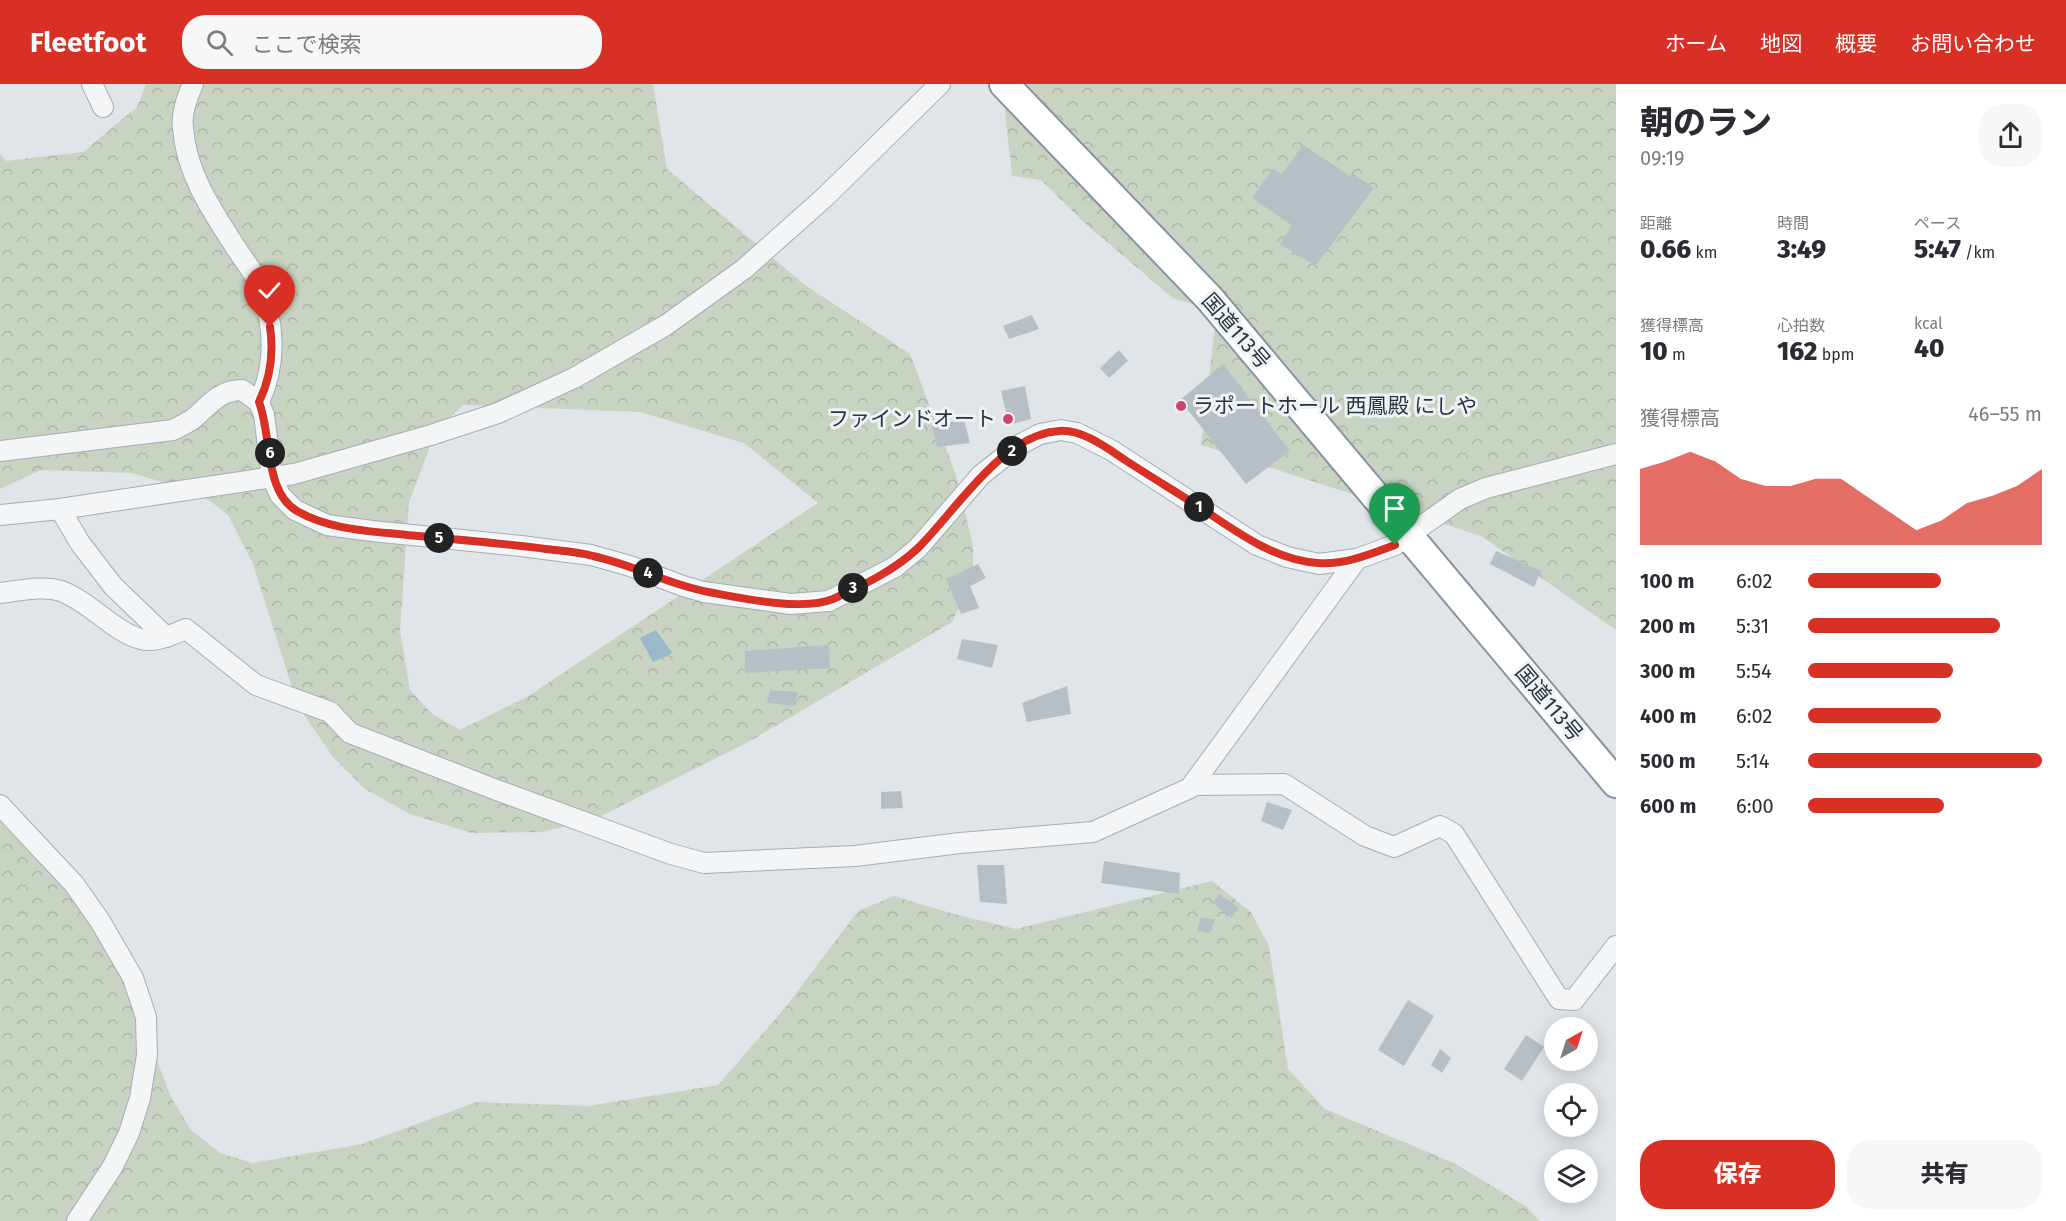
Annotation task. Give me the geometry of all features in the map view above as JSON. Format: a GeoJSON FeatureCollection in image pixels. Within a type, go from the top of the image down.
{"type":"FeatureCollection","features":[{"type":"Feature","properties":{"kind":"highway","name":"国道113号"},"geometry":{"type":"LineString","coordinates":[[1004,84],[1210,299],[1616,783]]}},
{"type":"Feature","properties":{"kind":"street"},"geometry":{"type":"LineString","coordinates":[[92,84],[103,107]]}},
{"type":"Feature","properties":{"kind":"street"},"geometry":{"type":"LineString","coordinates":[[193,84],[185,107],[182,126],[195,177],[204,200],[257,282],[270,327],[272,360],[266,388],[259,402]]}},
{"type":"Feature","properties":{"kind":"street"},"geometry":{"type":"LineString","coordinates":[[0,514],[60,509],[294,474],[498,413],[574,378],[666,325],[744,268],[825,197],[940,84]]}},
{"type":"Feature","properties":{"kind":"street"},"geometry":{"type":"LineString","coordinates":[[0,451],[173,430],[192,420],[214,399],[233,390],[242,390],[248,392],[259,402],[266,426],[272,477],[280,495],[295,510],[327,525],[591,555],[704,592],[791,604],[829,601],[895,567],[918,548],[981,476],[1020,445],[1040,434],[1060,430],[1077,433],[1111,450],[1257,545],[1287,557],[1319,564],[1357,559],[1395,545],[1460,499],[1485,488],[1616,454]]}},
{"type":"Feature","properties":{"kind":"street"},"geometry":{"type":"LineString","coordinates":[[60,509],[80,543],[113,586],[166,637]]}},
{"type":"Feature","properties":{"kind":"street"},"geometry":{"type":"LineString","coordinates":[[0,592],[45,589],[60,591],[143,640],[166,637],[186,628],[256,685],[330,712],[350,733],[671,854],[704,863],[855,856],[960,843],[1093,832],[1190,788],[1357,559]]}},
{"type":"Feature","properties":{"kind":"street"},"geometry":{"type":"LineString","coordinates":[[1193,785],[1284,784],[1365,836],[1394,847],[1440,826],[1454,834],[1559,999],[1574,1000],[1616,946]]}},
{"type":"Feature","properties":{"kind":"street"},"geometry":{"type":"LineString","coordinates":[[0,805],[74,884],[100,921],[133,978],[146,1017],[147,1055],[140,1098],[129,1133],[113,1166],[77,1221]]}},
{"type":"Feature","properties":{"kind":"green space"},"geometry":{"type":"Polygon","coordinates":[[[146,84],[653,84],[667,169],[805,285],[910,354],[955,472],[973,545],[973,580],[952,622],[750,741],[593,820],[542,832],[471,833],[410,814],[365,789],[333,757],[298,706],[253,564],[228,515],[210,501],[189,490],[132,473],[41,470],[0,489],[0,154],[6,161],[83,152],[137,107],[146,84]],[[463,405],[436,431],[409,502],[400,630],[410,690],[432,714],[460,730],[527,697],[818,503],[744,443],[640,412],[463,405]]]}},
{"type":"Feature","properties":{"kind":"green space"},"geometry":{"type":"Polygon","coordinates":[[[1002,84],[1616,84],[1616,630],[1481,536],[1201,445],[1217,310],[1174,299],[1087,225],[1041,180],[1012,176],[1002,84]]]}},
{"type":"Feature","properties":{"kind":"green space"},"geometry":{"type":"Polygon","coordinates":[[[0,795],[96,919],[121,969],[171,1097],[191,1130],[220,1153],[253,1163],[362,1144],[477,1102],[589,1106],[718,1085],[784,1009],[858,911],[894,896],[1016,929],[1212,881],[1251,912],[1269,946],[1288,1069],[1325,1109],[1454,1163],[1527,1207],[1539,1221],[0,1221],[0,795]]]}},
{"type":"Feature","properties":{"kind":"water"},"geometry":{"type":"Polygon","coordinates":[[[656,630],[672,653],[653,662],[640,638],[656,630]]]}},
{"type":"Feature","properties":{"kind":"building"},"geometry":{"type":"Polygon","coordinates":[[[1303,145],[1350,176],[1352,173],[1374,188],[1316,265],[1280,244],[1292,225],[1252,198],[1273,169],[1282,174],[1303,145]]]}},
{"type":"Feature","properties":{"kind":"building"},"geometry":{"type":"Polygon","coordinates":[[[1032,315],[1039,329],[1009,339],[1003,326],[1032,315]]]}},
{"type":"Feature","properties":{"kind":"building"},"geometry":{"type":"Polygon","coordinates":[[[1119,350],[1128,361],[1109,378],[1100,368],[1119,350]]]}},
{"type":"Feature","properties":{"kind":"building"},"geometry":{"type":"Polygon","coordinates":[[[1223,364],[1290,451],[1246,484],[1180,400],[1223,364]]]}},
{"type":"Feature","properties":{"kind":"building"},"geometry":{"type":"Polygon","coordinates":[[[1025,386],[1031,419],[1009,425],[1001,391],[1025,386]]]}},
{"type":"Feature","properties":{"kind":"building"},"geometry":{"type":"Polygon","coordinates":[[[964,419],[970,443],[937,447],[932,426],[964,419]]]}},
{"type":"Feature","properties":{"kind":"building"},"geometry":{"type":"Polygon","coordinates":[[[1496,551],[1541,571],[1534,587],[1490,564],[1496,551]]]}},
{"type":"Feature","properties":{"kind":"building"},"geometry":{"type":"Polygon","coordinates":[[[978,564],[986,578],[970,586],[979,608],[961,614],[946,579],[978,564]]]}},
{"type":"Feature","properties":{"kind":"building"},"geometry":{"type":"Polygon","coordinates":[[[962,639],[998,645],[992,668],[957,659],[962,639]]]}},
{"type":"Feature","properties":{"kind":"building"},"geometry":{"type":"Polygon","coordinates":[[[829,645],[830,668],[745,673],[745,651],[829,645]]]}},
{"type":"Feature","properties":{"kind":"building"},"geometry":{"type":"Polygon","coordinates":[[[1067,686],[1071,714],[1027,722],[1022,703],[1067,686]]]}},
{"type":"Feature","properties":{"kind":"building"},"geometry":{"type":"Polygon","coordinates":[[[770,690],[797,692],[796,706],[768,703],[770,690]]]}},
{"type":"Feature","properties":{"kind":"building"},"geometry":{"type":"Polygon","coordinates":[[[901,791],[903,808],[881,809],[881,792],[901,791]]]}},
{"type":"Feature","properties":{"kind":"building"},"geometry":{"type":"Polygon","coordinates":[[[1267,802],[1292,810],[1283,830],[1261,821],[1267,802]]]}},
{"type":"Feature","properties":{"kind":"building"},"geometry":{"type":"Polygon","coordinates":[[[1104,861],[1180,873],[1179,894],[1101,883],[1104,861]]]}},
{"type":"Feature","properties":{"kind":"building"},"geometry":{"type":"Polygon","coordinates":[[[977,865],[1004,865],[1007,904],[980,902],[977,865]]]}},
{"type":"Feature","properties":{"kind":"building"},"geometry":{"type":"Polygon","coordinates":[[[1219,894],[1239,908],[1231,918],[1213,903],[1219,894]]]}},
{"type":"Feature","properties":{"kind":"building"},"geometry":{"type":"Polygon","coordinates":[[[1201,918],[1215,919],[1210,933],[1197,931],[1201,918]]]}},
{"type":"Feature","properties":{"kind":"building"},"geometry":{"type":"Polygon","coordinates":[[[1408,1000],[1434,1016],[1404,1066],[1378,1050],[1408,1000]]]}},
{"type":"Feature","properties":{"kind":"building"},"geometry":{"type":"Polygon","coordinates":[[[1526,1035],[1544,1047],[1522,1081],[1504,1069],[1526,1035]]]}},
{"type":"Feature","properties":{"kind":"building"},"geometry":{"type":"Polygon","coordinates":[[[1440,1049],[1451,1058],[1442,1073],[1431,1065],[1440,1049]]]}},
{"type":"Feature","properties":{"kind":"place","name":"ラポートホール 西鳳殿 にしや"},"geometry":{"type":"Point","coordinates":[1181,406]}},
{"type":"Feature","properties":{"kind":"place","name":"ファインドオート"},"geometry":{"type":"Point","coordinates":[1008,419]}},
{"type":"Feature","properties":{"kind":"route"},"geometry":{"type":"LineString","coordinates":[[270,327],[272,360],[266,388],[259,402],[266,426],[272,477],[280,495],[295,510],[327,525],[591,555],[704,592],[791,604],[829,601],[895,567],[918,548],[981,476],[1020,445],[1040,434],[1060,430],[1077,433],[1111,450],[1257,545],[1287,557],[1319,564],[1357,559],[1395,545]]}}]}
